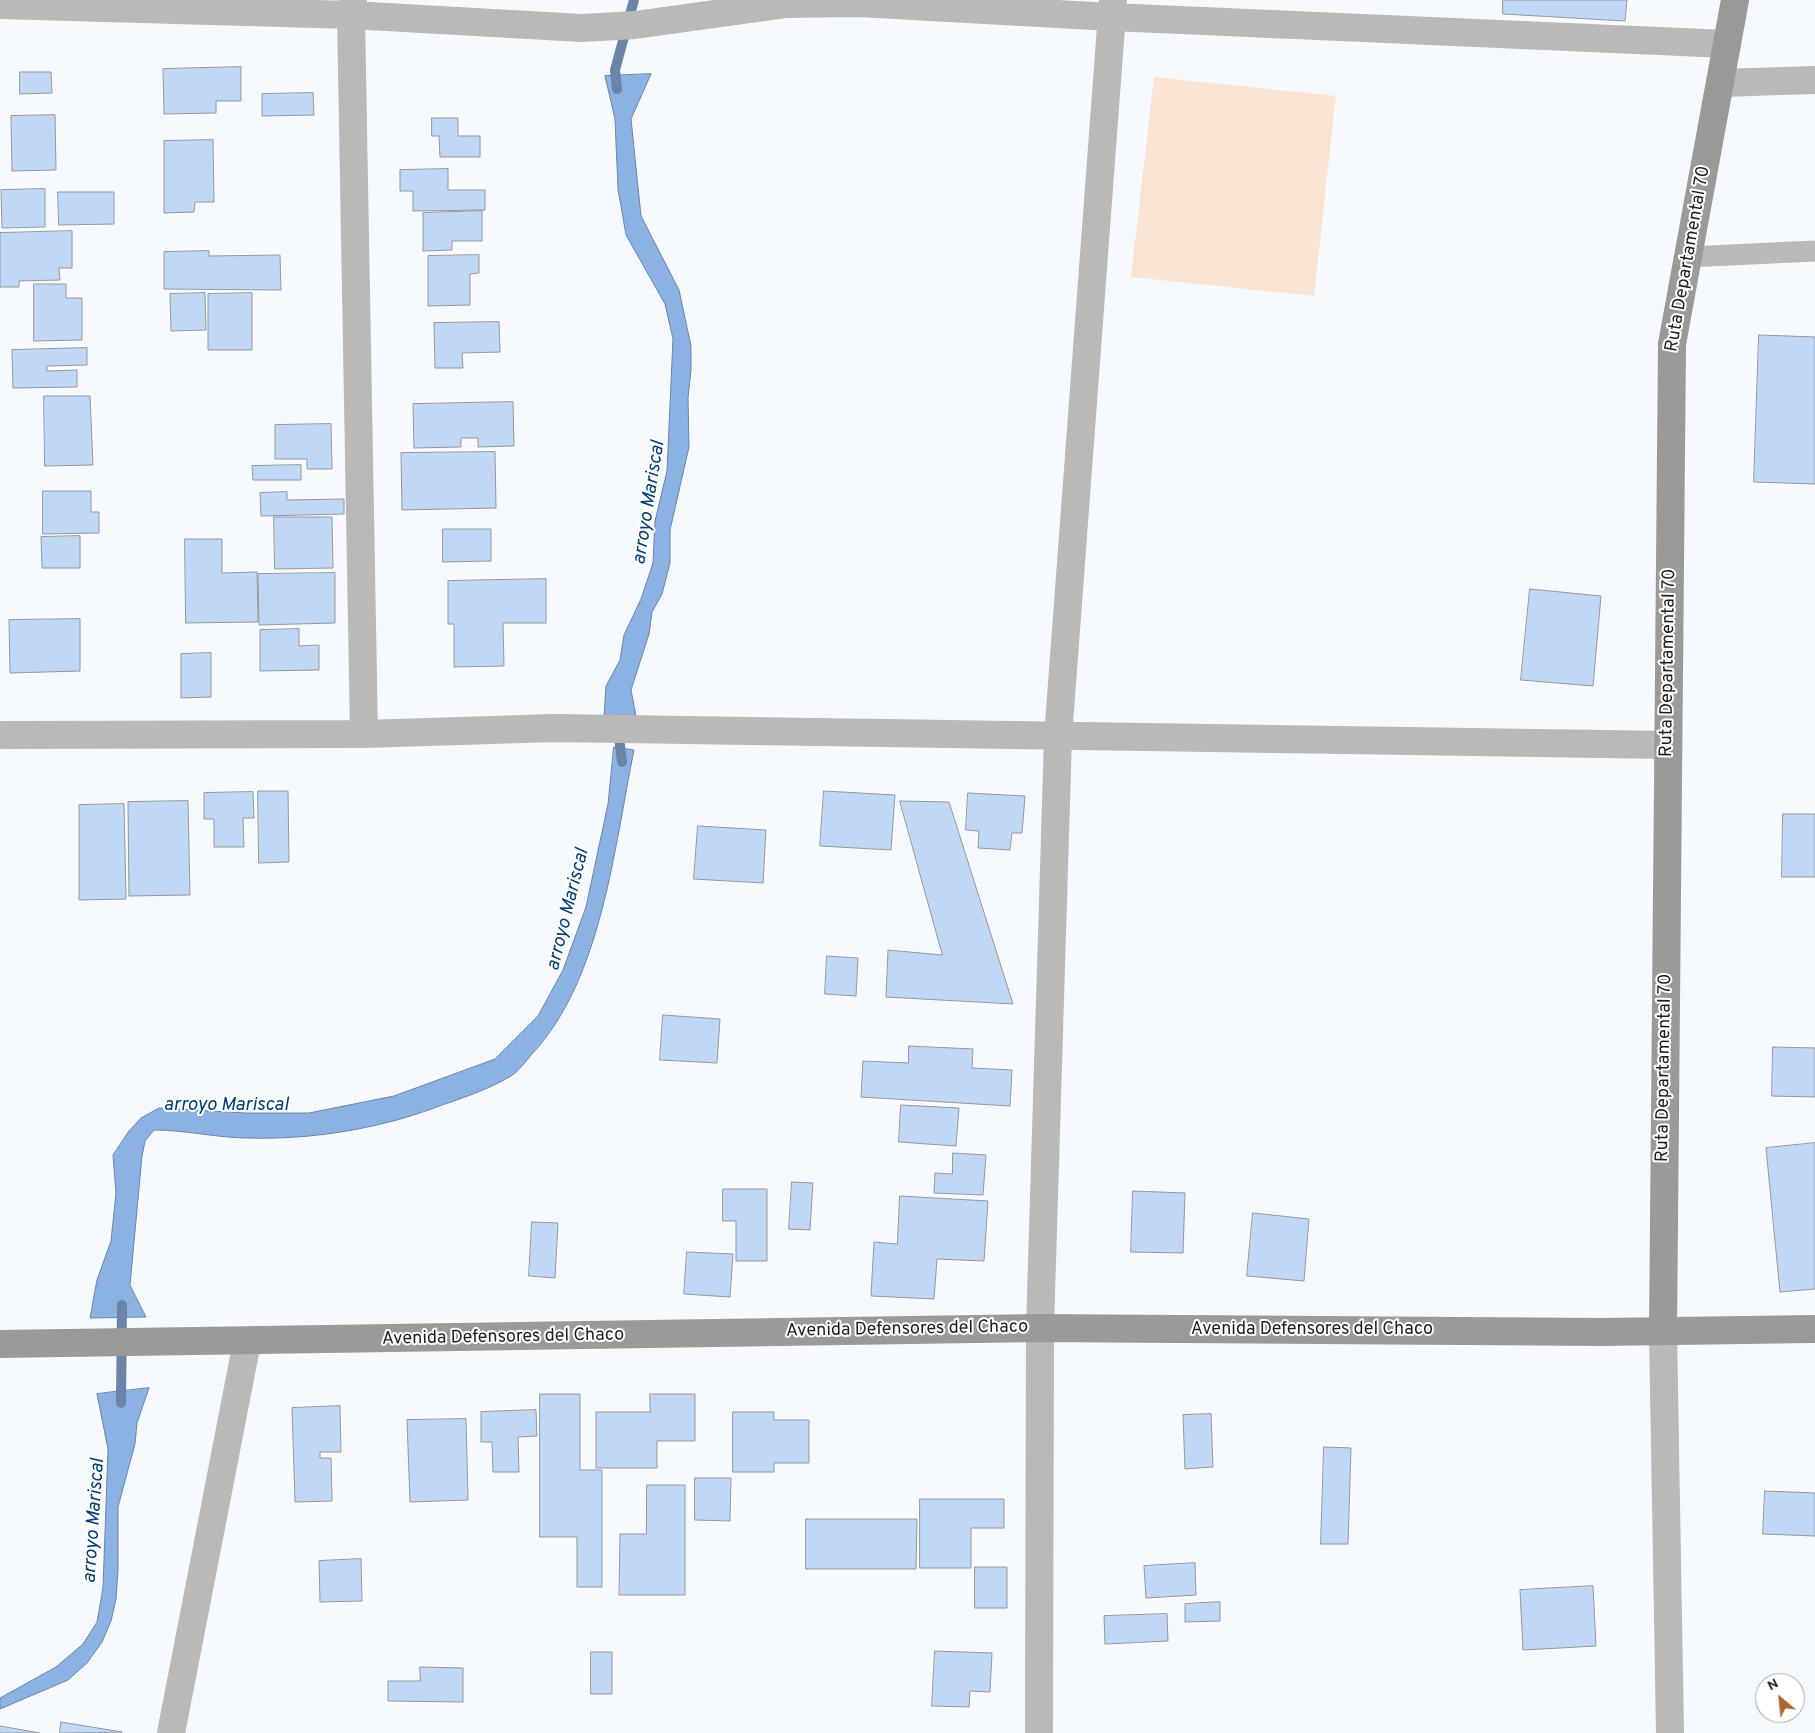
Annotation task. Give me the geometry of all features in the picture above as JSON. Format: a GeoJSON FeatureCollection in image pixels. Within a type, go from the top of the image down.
{"type":"FeatureCollection","features":[{"type":"Feature","properties":{"kind":"main road","name":"Ruta Departamental 70"},"geometry":{"type":"LineString","coordinates":[[1663,1331],[1672,344],[1735,0]]}},
{"type":"Feature","properties":{"kind":"main road","name":"Avenida Defensores del Chaco"},"geometry":{"type":"LineString","coordinates":[[0,1344],[247,1342],[1040,1328],[1663,1331],[1815,1329]]}},
{"type":"Feature","properties":{"kind":"street"},"geometry":{"type":"LineString","coordinates":[[0,5],[352,7],[582,28],[635,25],[787,4],[858,3],[1112,8],[1727,44]]}},
{"type":"Feature","properties":{"kind":"street"},"geometry":{"type":"LineString","coordinates":[[352,7],[364,734]]}},
{"type":"Feature","properties":{"kind":"street"},"geometry":{"type":"LineString","coordinates":[[1039,1733],[1040,1328],[1058,737],[1112,8]]}},
{"type":"Feature","properties":{"kind":"street"},"geometry":{"type":"LineString","coordinates":[[1720,83],[1815,80]]}},
{"type":"Feature","properties":{"kind":"street"},"geometry":{"type":"LineString","coordinates":[[0,735],[364,734],[555,728],[1668,745]]}},
{"type":"Feature","properties":{"kind":"street"},"geometry":{"type":"LineString","coordinates":[[1663,1331],[1670,1733]]}},
{"type":"Feature","properties":{"kind":"street"},"geometry":{"type":"LineString","coordinates":[[171,1733],[247,1342]]}},
{"type":"Feature","properties":{"kind":"lane"},"geometry":{"type":"LineString","coordinates":[[1688,257],[1815,251]]}},
{"type":"Feature","properties":{"kind":"shaded area"},"geometry":{"type":"Polygon","coordinates":[[[1154,77],[1336,96],[1314,296],[1131,277],[1154,77]]]}},
{"type":"Feature","properties":{"kind":"water"},"geometry":{"type":"Polygon","coordinates":[[[651,74],[631,119],[641,216],[679,290],[691,346],[688,398],[689,447],[670,530],[670,563],[662,594],[652,612],[649,634],[631,690],[636,716],[604,717],[606,686],[620,660],[624,635],[641,599],[653,563],[655,521],[667,471],[673,339],[665,304],[626,235],[618,189],[615,119],[605,76],[651,74]]]}},
{"type":"Feature","properties":{"kind":"water"},"geometry":{"type":"Polygon","coordinates":[[[614,747],[634,750],[602,911],[590,951],[575,989],[556,1023],[520,1069],[493,1086],[473,1094],[390,1122],[343,1132],[295,1137],[249,1138],[154,1130],[145,1141],[142,1156],[130,1285],[146,1317],[90,1318],[97,1280],[111,1241],[116,1193],[113,1155],[129,1131],[141,1118],[159,1108],[246,1113],[309,1113],[394,1096],[495,1059],[538,1016],[563,970],[586,907],[608,804],[614,747]]]}},
{"type":"Feature","properties":{"kind":"water"},"geometry":{"type":"Polygon","coordinates":[[[149,1388],[137,1423],[135,1444],[118,1507],[116,1599],[111,1621],[102,1642],[87,1663],[68,1680],[0,1709],[0,1698],[56,1667],[83,1644],[97,1622],[103,1588],[108,1449],[97,1394],[149,1388]]]}},
{"type":"Feature","properties":{"kind":"building"},"geometry":{"type":"Polygon","coordinates":[[[1503,0],[1627,0],[1625,21],[1503,14],[1503,0]]]}},
{"type":"Feature","properties":{"kind":"building"},"geometry":{"type":"Polygon","coordinates":[[[241,67],[241,101],[216,101],[216,113],[164,114],[163,69],[241,67]]]}},
{"type":"Feature","properties":{"kind":"building"},"geometry":{"type":"Polygon","coordinates":[[[20,72],[51,72],[52,93],[20,94],[20,72]]]}},
{"type":"Feature","properties":{"kind":"building"},"geometry":{"type":"Polygon","coordinates":[[[313,93],[314,115],[262,116],[262,94],[313,93]]]}},
{"type":"Feature","properties":{"kind":"building"},"geometry":{"type":"Polygon","coordinates":[[[55,115],[56,170],[12,171],[11,116],[55,115]]]}},
{"type":"Feature","properties":{"kind":"building"},"geometry":{"type":"Polygon","coordinates":[[[432,118],[458,118],[458,136],[480,136],[480,157],[440,157],[439,136],[432,136],[432,118]]]}},
{"type":"Feature","properties":{"kind":"building"},"geometry":{"type":"Polygon","coordinates":[[[213,140],[214,202],[195,202],[194,212],[164,213],[164,141],[213,140]]]}},
{"type":"Feature","properties":{"kind":"building"},"geometry":{"type":"Polygon","coordinates":[[[448,169],[448,190],[485,190],[485,210],[413,211],[413,191],[400,191],[400,170],[448,169]]]}},
{"type":"Feature","properties":{"kind":"building"},"geometry":{"type":"Polygon","coordinates":[[[45,189],[45,227],[2,228],[1,190],[45,189]]]}},
{"type":"Feature","properties":{"kind":"building"},"geometry":{"type":"Polygon","coordinates":[[[58,192],[114,192],[114,224],[59,225],[58,192]]]}},
{"type":"Feature","properties":{"kind":"building"},"geometry":{"type":"Polygon","coordinates":[[[482,211],[482,241],[452,241],[452,250],[423,251],[423,213],[482,211]]]}},
{"type":"Feature","properties":{"kind":"building"},"geometry":{"type":"Polygon","coordinates":[[[72,231],[72,268],[59,268],[60,280],[19,281],[19,287],[0,287],[0,233],[72,231]]]}},
{"type":"Feature","properties":{"kind":"building"},"geometry":{"type":"Polygon","coordinates":[[[209,251],[209,256],[280,255],[281,290],[164,289],[164,252],[209,251]]]}},
{"type":"Feature","properties":{"kind":"building"},"geometry":{"type":"Polygon","coordinates":[[[479,255],[479,273],[470,274],[470,305],[428,306],[428,256],[479,255]]]}},
{"type":"Feature","properties":{"kind":"building"},"geometry":{"type":"Polygon","coordinates":[[[34,284],[66,284],[66,298],[82,298],[82,340],[34,341],[34,284]]]}},
{"type":"Feature","properties":{"kind":"building"},"geometry":{"type":"Polygon","coordinates":[[[205,293],[206,330],[171,331],[170,294],[205,293]]]}},
{"type":"Feature","properties":{"kind":"building"},"geometry":{"type":"Polygon","coordinates":[[[252,293],[252,350],[208,350],[208,294],[252,293]]]}},
{"type":"Feature","properties":{"kind":"building"},"geometry":{"type":"Polygon","coordinates":[[[499,322],[500,352],[462,353],[463,368],[435,368],[434,323],[499,322]]]}},
{"type":"Feature","properties":{"kind":"building"},"geometry":{"type":"Polygon","coordinates":[[[1759,335],[1815,337],[1815,484],[1754,482],[1759,335]]]}},
{"type":"Feature","properties":{"kind":"building"},"geometry":{"type":"Polygon","coordinates":[[[87,348],[87,365],[47,366],[47,371],[77,370],[77,387],[13,388],[12,350],[87,348]]]}},
{"type":"Feature","properties":{"kind":"building"},"geometry":{"type":"Polygon","coordinates":[[[44,396],[90,396],[93,465],[45,466],[44,396]]]}},
{"type":"Feature","properties":{"kind":"building"},"geometry":{"type":"Polygon","coordinates":[[[513,402],[514,446],[478,447],[478,438],[461,438],[461,447],[414,448],[413,404],[513,402]]]}},
{"type":"Feature","properties":{"kind":"building"},"geometry":{"type":"Polygon","coordinates":[[[331,424],[332,469],[307,469],[307,459],[275,459],[275,425],[331,424]]]}},
{"type":"Feature","properties":{"kind":"building"},"geometry":{"type":"Polygon","coordinates":[[[495,452],[496,508],[402,510],[401,453],[495,452]]]}},
{"type":"Feature","properties":{"kind":"building"},"geometry":{"type":"Polygon","coordinates":[[[301,465],[301,480],[253,480],[252,466],[301,465]]]}},
{"type":"Feature","properties":{"kind":"building"},"geometry":{"type":"Polygon","coordinates":[[[43,491],[91,491],[91,512],[99,512],[99,533],[43,534],[43,491]]]}},
{"type":"Feature","properties":{"kind":"building"},"geometry":{"type":"Polygon","coordinates":[[[287,492],[287,500],[344,499],[344,514],[261,516],[260,493],[287,492]]]}},
{"type":"Feature","properties":{"kind":"building"},"geometry":{"type":"Polygon","coordinates":[[[274,517],[332,517],[333,568],[275,569],[274,517]]]}},
{"type":"Feature","properties":{"kind":"building"},"geometry":{"type":"Polygon","coordinates":[[[443,529],[491,529],[491,561],[443,562],[443,529]]]}},
{"type":"Feature","properties":{"kind":"building"},"geometry":{"type":"Polygon","coordinates":[[[80,536],[80,568],[42,568],[41,537],[80,536]]]}},
{"type":"Feature","properties":{"kind":"building"},"geometry":{"type":"Polygon","coordinates":[[[185,539],[222,539],[222,573],[257,572],[258,622],[186,623],[185,539]]]}},
{"type":"Feature","properties":{"kind":"building"},"geometry":{"type":"Polygon","coordinates":[[[335,573],[335,623],[259,625],[258,574],[335,573]]]}},
{"type":"Feature","properties":{"kind":"building"},"geometry":{"type":"Polygon","coordinates":[[[546,579],[546,623],[503,623],[504,666],[454,667],[454,624],[448,624],[448,581],[546,579]]]}},
{"type":"Feature","properties":{"kind":"building"},"geometry":{"type":"Polygon","coordinates":[[[1530,589],[1601,596],[1593,686],[1521,680],[1530,589]]]}},
{"type":"Feature","properties":{"kind":"building"},"geometry":{"type":"Polygon","coordinates":[[[80,619],[80,671],[10,673],[9,620],[80,619]]]}},
{"type":"Feature","properties":{"kind":"building"},"geometry":{"type":"Polygon","coordinates":[[[299,629],[299,646],[319,645],[319,670],[260,671],[260,630],[299,629]]]}},
{"type":"Feature","properties":{"kind":"building"},"geometry":{"type":"Polygon","coordinates":[[[211,653],[211,697],[181,698],[181,654],[211,653]]]}},
{"type":"Feature","properties":{"kind":"building"},"geometry":{"type":"Polygon","coordinates":[[[258,791],[288,791],[289,862],[259,863],[258,791]]]}},
{"type":"Feature","properties":{"kind":"building"},"geometry":{"type":"Polygon","coordinates":[[[824,791],[895,795],[891,850],[820,846],[824,791]]]}},
{"type":"Feature","properties":{"kind":"building"},"geometry":{"type":"Polygon","coordinates":[[[253,792],[254,818],[243,818],[244,847],[214,847],[214,819],[204,819],[204,793],[253,792]]]}},
{"type":"Feature","properties":{"kind":"building"},"geometry":{"type":"Polygon","coordinates":[[[968,793],[1025,796],[1022,833],[1012,833],[1010,850],[978,848],[979,831],[966,830],[968,793]]]}},
{"type":"Feature","properties":{"kind":"building"},"geometry":{"type":"Polygon","coordinates":[[[188,801],[190,895],[129,896],[128,802],[188,801]]]}},
{"type":"Feature","properties":{"kind":"building"},"geometry":{"type":"Polygon","coordinates":[[[900,801],[949,802],[1013,1004],[886,997],[888,950],[942,955],[900,801]]]}},
{"type":"Feature","properties":{"kind":"building"},"geometry":{"type":"Polygon","coordinates":[[[124,804],[126,899],[79,900],[79,805],[124,804]]]}},
{"type":"Feature","properties":{"kind":"building"},"geometry":{"type":"Polygon","coordinates":[[[1783,814],[1815,814],[1815,877],[1782,877],[1783,814]]]}},
{"type":"Feature","properties":{"kind":"building"},"geometry":{"type":"Polygon","coordinates":[[[698,826],[766,830],[763,883],[694,879],[698,826]]]}},
{"type":"Feature","properties":{"kind":"building"},"geometry":{"type":"Polygon","coordinates":[[[827,956],[858,958],[856,996],[825,994],[827,956]]]}},
{"type":"Feature","properties":{"kind":"building"},"geometry":{"type":"Polygon","coordinates":[[[663,1015],[720,1019],[717,1063],[660,1060],[663,1015]]]}},
{"type":"Feature","properties":{"kind":"building"},"geometry":{"type":"Polygon","coordinates":[[[909,1046],[973,1049],[972,1068],[1012,1070],[1010,1106],[861,1097],[863,1061],[908,1063],[909,1046]]]}},
{"type":"Feature","properties":{"kind":"building"},"geometry":{"type":"Polygon","coordinates":[[[1773,1047],[1815,1048],[1815,1097],[1772,1096],[1773,1047]]]}},
{"type":"Feature","properties":{"kind":"building"},"geometry":{"type":"Polygon","coordinates":[[[901,1105],[959,1108],[956,1146],[899,1142],[901,1105]]]}},
{"type":"Feature","properties":{"kind":"building"},"geometry":{"type":"Polygon","coordinates":[[[1815,1143],[1815,1289],[1780,1292],[1766,1148],[1815,1143]]]}},
{"type":"Feature","properties":{"kind":"building"},"geometry":{"type":"Polygon","coordinates":[[[953,1153],[986,1155],[983,1195],[934,1193],[935,1173],[952,1174],[953,1153]]]}},
{"type":"Feature","properties":{"kind":"building"},"geometry":{"type":"Polygon","coordinates":[[[792,1182],[813,1183],[810,1230],[789,1229],[792,1182]]]}},
{"type":"Feature","properties":{"kind":"building"},"geometry":{"type":"Polygon","coordinates":[[[723,1189],[767,1189],[767,1261],[736,1261],[736,1221],[723,1221],[723,1189]]]}},
{"type":"Feature","properties":{"kind":"building"},"geometry":{"type":"Polygon","coordinates":[[[1133,1191],[1185,1193],[1183,1253],[1131,1252],[1133,1191]]]}},
{"type":"Feature","properties":{"kind":"building"},"geometry":{"type":"Polygon","coordinates":[[[900,1196],[988,1201],[984,1261],[937,1259],[934,1299],[871,1296],[874,1242],[897,1244],[900,1196]]]}},
{"type":"Feature","properties":{"kind":"building"},"geometry":{"type":"Polygon","coordinates":[[[1253,1213],[1309,1219],[1304,1281],[1247,1276],[1253,1213]]]}},
{"type":"Feature","properties":{"kind":"building"},"geometry":{"type":"Polygon","coordinates":[[[532,1222],[558,1223],[555,1278],[529,1276],[532,1222]]]}},
{"type":"Feature","properties":{"kind":"building"},"geometry":{"type":"Polygon","coordinates":[[[687,1252],[733,1254],[730,1297],[684,1294],[687,1252]]]}},
{"type":"Feature","properties":{"kind":"building"},"geometry":{"type":"Polygon","coordinates":[[[540,1394],[580,1394],[580,1470],[602,1470],[602,1587],[577,1587],[577,1537],[540,1537],[540,1394]]]}},
{"type":"Feature","properties":{"kind":"building"},"geometry":{"type":"Polygon","coordinates":[[[650,1394],[695,1394],[695,1441],[657,1441],[657,1468],[596,1468],[596,1412],[650,1412],[650,1394]]]}},
{"type":"Feature","properties":{"kind":"building"},"geometry":{"type":"Polygon","coordinates":[[[340,1406],[341,1452],[320,1452],[320,1458],[331,1458],[332,1501],[295,1502],[292,1408],[340,1406]]]}},
{"type":"Feature","properties":{"kind":"building"},"geometry":{"type":"Polygon","coordinates":[[[536,1410],[537,1436],[518,1437],[519,1472],[493,1472],[492,1442],[481,1442],[481,1412],[536,1410]]]}},
{"type":"Feature","properties":{"kind":"building"},"geometry":{"type":"Polygon","coordinates":[[[733,1412],[774,1412],[774,1420],[809,1420],[809,1463],[774,1463],[774,1472],[733,1472],[733,1412]]]}},
{"type":"Feature","properties":{"kind":"building"},"geometry":{"type":"Polygon","coordinates":[[[1211,1414],[1213,1467],[1185,1469],[1183,1415],[1211,1414]]]}},
{"type":"Feature","properties":{"kind":"building"},"geometry":{"type":"Polygon","coordinates":[[[466,1419],[468,1500],[410,1502],[407,1420],[466,1419]]]}},
{"type":"Feature","properties":{"kind":"building"},"geometry":{"type":"Polygon","coordinates":[[[1324,1447],[1351,1448],[1348,1544],[1321,1544],[1324,1447]]]}},
{"type":"Feature","properties":{"kind":"building"},"geometry":{"type":"Polygon","coordinates":[[[695,1478],[731,1478],[730,1521],[695,1520],[695,1478]]]}},
{"type":"Feature","properties":{"kind":"building"},"geometry":{"type":"Polygon","coordinates":[[[647,1485],[685,1485],[685,1595],[619,1595],[620,1534],[646,1534],[647,1485]]]}},
{"type":"Feature","properties":{"kind":"building"},"geometry":{"type":"Polygon","coordinates":[[[1765,1491],[1815,1493],[1815,1536],[1763,1534],[1765,1491]]]}},
{"type":"Feature","properties":{"kind":"building"},"geometry":{"type":"Polygon","coordinates":[[[920,1499],[1004,1499],[1004,1528],[971,1528],[971,1568],[920,1568],[920,1499]]]}},
{"type":"Feature","properties":{"kind":"building"},"geometry":{"type":"Polygon","coordinates":[[[806,1519],[917,1519],[916,1569],[806,1569],[806,1519]]]}},
{"type":"Feature","properties":{"kind":"building"},"geometry":{"type":"Polygon","coordinates":[[[361,1559],[362,1601],[320,1602],[319,1561],[361,1559]]]}},
{"type":"Feature","properties":{"kind":"building"},"geometry":{"type":"Polygon","coordinates":[[[1195,1563],[1196,1595],[1146,1598],[1144,1566],[1195,1563]]]}},
{"type":"Feature","properties":{"kind":"building"},"geometry":{"type":"Polygon","coordinates":[[[975,1567],[1007,1567],[1007,1608],[975,1608],[975,1567]]]}},
{"type":"Feature","properties":{"kind":"building"},"geometry":{"type":"Polygon","coordinates":[[[1593,1586],[1596,1646],[1523,1650],[1520,1590],[1593,1586]]]}},
{"type":"Feature","properties":{"kind":"building"},"geometry":{"type":"Polygon","coordinates":[[[1220,1602],[1220,1621],[1185,1622],[1185,1604],[1220,1602]]]}},
{"type":"Feature","properties":{"kind":"building"},"geometry":{"type":"Polygon","coordinates":[[[1167,1614],[1168,1641],[1105,1644],[1104,1616],[1167,1614]]]}},
{"type":"Feature","properties":{"kind":"building"},"geometry":{"type":"Polygon","coordinates":[[[935,1651],[992,1653],[990,1692],[970,1691],[969,1707],[932,1706],[935,1651]]]}},
{"type":"Feature","properties":{"kind":"building"},"geometry":{"type":"Polygon","coordinates":[[[591,1652],[612,1652],[612,1694],[591,1694],[591,1652]]]}},
{"type":"Feature","properties":{"kind":"building"},"geometry":{"type":"Polygon","coordinates":[[[420,1667],[463,1668],[463,1702],[388,1701],[388,1681],[420,1681],[420,1667]]]}},
{"type":"Feature","properties":{"kind":"building"},"geometry":{"type":"Polygon","coordinates":[[[61,1722],[122,1732],[60,1733],[61,1722]]]}},
{"type":"Feature","properties":{"kind":"building"},"geometry":{"type":"Polygon","coordinates":[[[0,1726],[40,1733],[0,1733],[0,1726]]]}},
{"type":"Feature","properties":{"kind":"waterway","name":"arroyo Mariscal"},"geometry":{"type":"LineString","coordinates":[[617,89],[615,70],[634,0]]}},
{"type":"Feature","properties":{"kind":"waterway","name":"arroyo Mariscal"},"geometry":{"type":"LineString","coordinates":[[618,729],[622,762]]}},
{"type":"Feature","properties":{"kind":"waterway","name":"arroyo Mariscal"},"geometry":{"type":"LineString","coordinates":[[121,1403],[122,1305]]}}]}
